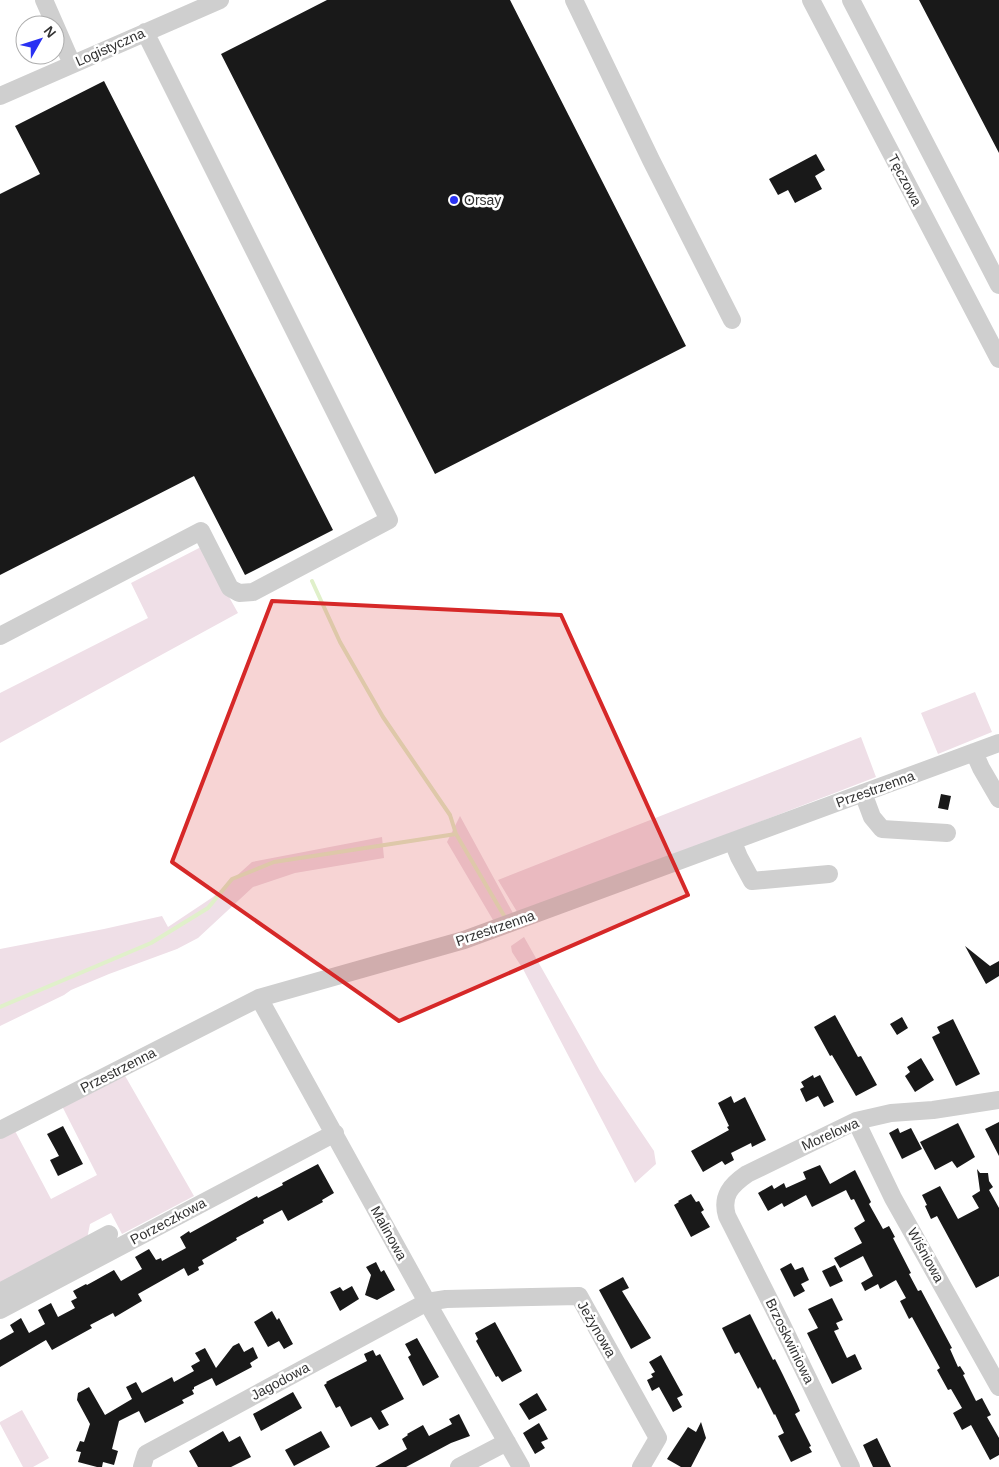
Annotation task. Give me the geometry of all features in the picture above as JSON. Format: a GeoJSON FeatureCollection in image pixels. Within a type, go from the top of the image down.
{"type":"FeatureCollection","features":[{"type":"Feature","properties":{"kind":"street"},"geometry":{"type":"LineString","coordinates":[[44,0],[51,15]]}},
{"type":"Feature","properties":{"kind":"street","name":"Logistyczna"},"geometry":{"type":"LineString","coordinates":[[0,96],[220,0]]}},
{"type":"Feature","properties":{"kind":"street"},"geometry":{"type":"LineString","coordinates":[[574,0],[651,160],[732,320]]}},
{"type":"Feature","properties":{"kind":"street","name":"Tęczowa"},"geometry":{"type":"LineString","coordinates":[[811,0],[999,359]]}},
{"type":"Feature","properties":{"kind":"street"},"geometry":{"type":"LineString","coordinates":[[851,0],[999,284]]}},
{"type":"Feature","properties":{"kind":"street"},"geometry":{"type":"LineString","coordinates":[[0,636],[201,532],[230,588],[239,593],[253,592],[389,520],[145,32]]}},
{"type":"Feature","properties":{"kind":"street"},"geometry":{"type":"LineString","coordinates":[[65,48],[72,64]]}},
{"type":"Feature","properties":{"kind":"street","name":"Przestrzenna"},"geometry":{"type":"LineString","coordinates":[[0,1130],[260,998],[464,940],[999,743]]}},
{"type":"Feature","properties":{"kind":"street"},"geometry":{"type":"LineString","coordinates":[[974,752],[981,768],[998,796]]}},
{"type":"Feature","properties":{"kind":"street"},"geometry":{"type":"LineString","coordinates":[[863,793],[872,817],[882,829],[947,833]]}},
{"type":"Feature","properties":{"kind":"street"},"geometry":{"type":"LineString","coordinates":[[733,842],[752,881],[829,874]]}},
{"type":"Feature","properties":{"kind":"street","name":"Malinowa"},"geometry":{"type":"LineString","coordinates":[[260,998],[267,1014],[335,1133],[427,1302],[521,1467]]}},
{"type":"Feature","properties":{"kind":"street","name":"Morelowa"},"geometry":{"type":"LineString","coordinates":[[727,1216],[724,1205],[726,1198],[737,1181],[747,1174],[836,1129],[856,1121],[891,1113],[932,1110],[999,1100]]}},
{"type":"Feature","properties":{"kind":"street","name":"Wiśniowa"},"geometry":{"type":"LineString","coordinates":[[856,1121],[894,1198],[999,1387]]}},
{"type":"Feature","properties":{"kind":"street","name":"Porzeczkowa"},"geometry":{"type":"LineString","coordinates":[[0,1310],[335,1133]]}},
{"type":"Feature","properties":{"kind":"street","name":"Brzoskwiniowa"},"geometry":{"type":"LineString","coordinates":[[727,1216],[851,1467]]}},
{"type":"Feature","properties":{"kind":"street"},"geometry":{"type":"LineString","coordinates":[[0,1292],[109,1234]]}},
{"type":"Feature","properties":{"kind":"street","name":"Jeżynowa"},"geometry":{"type":"LineString","coordinates":[[427,1302],[446,1299],[579,1296],[658,1438],[641,1467]]}},
{"type":"Feature","properties":{"kind":"street","name":"Jagodowa"},"geometry":{"type":"LineString","coordinates":[[142,1467],[146,1454],[427,1302]]}},
{"type":"Feature","properties":{"kind":"street"},"geometry":{"type":"LineString","coordinates":[[459,1467],[507,1442]]}},
{"type":"Feature","properties":{"kind":"highlighted area"},"geometry":{"type":"Polygon","coordinates":[[[272,601],[561,615],[688,895],[399,1021],[172,862],[272,601]]]}},
{"type":"Feature","properties":{"kind":"shaded area"},"geometry":{"type":"Polygon","coordinates":[[[201,547],[238,613],[0,743],[0,693],[148,618],[131,583],[201,547]]]}},
{"type":"Feature","properties":{"kind":"shaded area"},"geometry":{"type":"Polygon","coordinates":[[[975,692],[992,732],[938,754],[921,713],[975,692]]]}},
{"type":"Feature","properties":{"kind":"shaded area"},"geometry":{"type":"Polygon","coordinates":[[[861,737],[876,777],[519,915],[498,880],[861,737]]]}},
{"type":"Feature","properties":{"kind":"shaded area"},"geometry":{"type":"Polygon","coordinates":[[[460,816],[514,915],[493,920],[447,842],[460,816]]]}},
{"type":"Feature","properties":{"kind":"shaded area"},"geometry":{"type":"Polygon","coordinates":[[[382,837],[384,858],[295,873],[253,887],[198,938],[177,949],[71,990],[0,1026],[0,949],[162,916],[168,927],[213,897],[252,862],[382,837]]]}},
{"type":"Feature","properties":{"kind":"shaded area"},"geometry":{"type":"Polygon","coordinates":[[[524,937],[600,1071],[654,1151],[656,1164],[635,1183],[523,969],[512,952],[511,946],[524,937]]]}},
{"type":"Feature","properties":{"kind":"shaded area"},"geometry":{"type":"Polygon","coordinates":[[[124,1074],[194,1196],[122,1234],[111,1213],[90,1224],[87,1239],[0,1285],[0,1136],[14,1129],[51,1199],[97,1175],[62,1106],[124,1074]]]}},
{"type":"Feature","properties":{"kind":"shaded area"},"geometry":{"type":"Polygon","coordinates":[[[22,1410],[49,1458],[33,1467],[23,1467],[0,1424],[0,1422],[22,1410]]]}},
{"type":"Feature","properties":{"kind":"building","name":"Orsay"},"geometry":{"type":"Polygon","coordinates":[[[327,0],[510,0],[686,346],[435,474],[221,54],[327,0]]]}},
{"type":"Feature","properties":{"kind":"building"},"geometry":{"type":"Polygon","coordinates":[[[919,0],[999,0],[999,153],[919,0]]]}},
{"type":"Feature","properties":{"kind":"building"},"geometry":{"type":"Polygon","coordinates":[[[104,81],[333,530],[245,575],[194,476],[0,575],[0,194],[40,174],[15,126],[104,81]]]}},
{"type":"Feature","properties":{"kind":"building"},"geometry":{"type":"Polygon","coordinates":[[[816,154],[825,170],[815,176],[822,189],[795,203],[788,190],[778,195],[769,179],[816,154]]]}},
{"type":"Feature","properties":{"kind":"building"},"geometry":{"type":"Polygon","coordinates":[[[941,794],[951,796],[948,810],[938,808],[941,794]]]}},
{"type":"Feature","properties":{"kind":"building"},"geometry":{"type":"Polygon","coordinates":[[[965,946],[990,966],[999,961],[999,976],[986,984],[965,946]]]}},
{"type":"Feature","properties":{"kind":"building"},"geometry":{"type":"Polygon","coordinates":[[[835,1015],[858,1057],[861,1056],[877,1085],[856,1096],[814,1027],[835,1015]]]}},
{"type":"Feature","properties":{"kind":"building"},"geometry":{"type":"Polygon","coordinates":[[[902,1017],[908,1028],[897,1035],[890,1024],[902,1017]]]}},
{"type":"Feature","properties":{"kind":"building"},"geometry":{"type":"Polygon","coordinates":[[[953,1019],[980,1074],[956,1086],[932,1037],[940,1033],[937,1027],[953,1019]]]}},
{"type":"Feature","properties":{"kind":"building"},"geometry":{"type":"Polygon","coordinates":[[[921,1058],[934,1080],[915,1092],[905,1076],[910,1072],[907,1067],[921,1058]]]}},
{"type":"Feature","properties":{"kind":"building"},"geometry":{"type":"Polygon","coordinates":[[[813,1075],[814,1078],[820,1075],[834,1102],[824,1107],[818,1096],[806,1102],[800,1089],[804,1087],[801,1082],[813,1075]]]}},
{"type":"Feature","properties":{"kind":"building"},"geometry":{"type":"Polygon","coordinates":[[[731,1096],[734,1103],[745,1097],[766,1140],[752,1147],[751,1143],[731,1153],[734,1160],[725,1165],[722,1161],[703,1172],[691,1151],[729,1130],[727,1127],[729,1126],[718,1103],[731,1096]]]}},
{"type":"Feature","properties":{"kind":"building"},"geometry":{"type":"Polygon","coordinates":[[[999,1122],[999,1156],[985,1129],[999,1122]]]}},
{"type":"Feature","properties":{"kind":"building"},"geometry":{"type":"Polygon","coordinates":[[[958,1123],[975,1157],[957,1168],[952,1161],[935,1170],[920,1142],[958,1123]]]}},
{"type":"Feature","properties":{"kind":"building"},"geometry":{"type":"Polygon","coordinates":[[[63,1126],[83,1164],[58,1176],[50,1160],[59,1156],[47,1134],[63,1126]]]}},
{"type":"Feature","properties":{"kind":"building"},"geometry":{"type":"Polygon","coordinates":[[[898,1128],[900,1133],[911,1128],[922,1149],[902,1159],[889,1133],[898,1128]]]}},
{"type":"Feature","properties":{"kind":"building"},"geometry":{"type":"Polygon","coordinates":[[[318,1164],[334,1193],[322,1200],[323,1202],[288,1221],[282,1210],[263,1220],[264,1223],[236,1238],[237,1240],[202,1260],[204,1264],[198,1267],[199,1270],[188,1276],[184,1268],[138,1294],[142,1301],[115,1317],[113,1313],[90,1325],[92,1328],[52,1350],[46,1340],[0,1367],[0,1340],[14,1332],[10,1325],[21,1318],[29,1333],[45,1324],[38,1310],[51,1303],[58,1317],[75,1308],[71,1301],[77,1298],[73,1291],[114,1270],[121,1281],[142,1269],[135,1257],[149,1249],[156,1260],[161,1258],[162,1261],[186,1248],[180,1237],[189,1231],[190,1233],[257,1196],[258,1198],[318,1164]]]}},
{"type":"Feature","properties":{"kind":"building"},"geometry":{"type":"Polygon","coordinates":[[[820,1165],[830,1184],[855,1170],[871,1202],[869,1204],[883,1229],[889,1226],[895,1237],[893,1238],[911,1273],[909,1274],[918,1291],[921,1290],[952,1348],[950,1349],[958,1367],[960,1366],[965,1374],[963,1375],[976,1401],[982,1398],[991,1415],[987,1417],[999,1438],[999,1455],[990,1460],[971,1425],[962,1430],[953,1413],[962,1408],[951,1389],[948,1390],[937,1370],[940,1368],[912,1317],[909,1319],[900,1301],[906,1298],[896,1280],[880,1289],[878,1284],[865,1291],[861,1283],[873,1276],[863,1256],[840,1268],[834,1258],[862,1243],[854,1228],[865,1221],[854,1199],[851,1200],[846,1190],[812,1207],[806,1195],[784,1207],[782,1203],[768,1211],[758,1193],[772,1185],[774,1189],[784,1183],[786,1188],[806,1179],[803,1172],[820,1165]]]}},
{"type":"Feature","properties":{"kind":"building"},"geometry":{"type":"Polygon","coordinates":[[[977,1169],[980,1173],[988,1173],[989,1181],[993,1187],[989,1190],[999,1208],[999,1276],[976,1288],[937,1216],[931,1219],[922,1195],[940,1186],[958,1219],[979,1208],[972,1196],[980,1191],[977,1169]]]}},
{"type":"Feature","properties":{"kind":"building"},"geometry":{"type":"Polygon","coordinates":[[[691,1194],[696,1202],[699,1201],[704,1210],[701,1212],[710,1227],[691,1237],[674,1205],[691,1194]]]}},
{"type":"Feature","properties":{"kind":"building"},"geometry":{"type":"Polygon","coordinates":[[[376,1262],[381,1272],[384,1270],[395,1290],[377,1300],[365,1295],[371,1275],[366,1267],[376,1262]]]}},
{"type":"Feature","properties":{"kind":"building"},"geometry":{"type":"Polygon","coordinates":[[[791,1263],[795,1270],[803,1267],[809,1280],[801,1284],[805,1291],[794,1297],[780,1269],[791,1263]]]}},
{"type":"Feature","properties":{"kind":"building"},"geometry":{"type":"Polygon","coordinates":[[[835,1265],[843,1281],[830,1287],[822,1271],[835,1265]]]}},
{"type":"Feature","properties":{"kind":"building"},"geometry":{"type":"Polygon","coordinates":[[[623,1277],[629,1288],[622,1291],[651,1338],[631,1349],[599,1290],[623,1277]]]}},
{"type":"Feature","properties":{"kind":"building"},"geometry":{"type":"Polygon","coordinates":[[[352,1286],[359,1299],[340,1311],[330,1292],[340,1287],[343,1291],[352,1286]]]}},
{"type":"Feature","properties":{"kind":"building"},"geometry":{"type":"Polygon","coordinates":[[[832,1298],[843,1320],[836,1323],[839,1329],[834,1331],[847,1358],[855,1354],[862,1369],[832,1384],[807,1333],[818,1328],[808,1309],[832,1298]]]}},
{"type":"Feature","properties":{"kind":"building"},"geometry":{"type":"Polygon","coordinates":[[[272,1311],[277,1320],[279,1318],[293,1344],[284,1349],[279,1341],[268,1347],[254,1322],[272,1311]]]}},
{"type":"Feature","properties":{"kind":"building"},"geometry":{"type":"Polygon","coordinates":[[[750,1314],[797,1404],[800,1411],[795,1414],[811,1446],[809,1447],[812,1452],[791,1462],[778,1436],[784,1433],[775,1414],[760,1387],[758,1389],[739,1352],[735,1354],[722,1328],[750,1314]]]}},
{"type":"Feature","properties":{"kind":"building"},"geometry":{"type":"Polygon","coordinates":[[[495,1322],[522,1371],[502,1382],[498,1376],[496,1377],[476,1341],[478,1339],[475,1333],[495,1322]]]}},
{"type":"Feature","properties":{"kind":"building"},"geometry":{"type":"Polygon","coordinates":[[[417,1338],[439,1377],[423,1386],[408,1357],[411,1355],[405,1344],[417,1338]]]}},
{"type":"Feature","properties":{"kind":"building"},"geometry":{"type":"Polygon","coordinates":[[[239,1343],[244,1352],[253,1347],[258,1358],[250,1363],[252,1367],[216,1386],[212,1378],[194,1387],[192,1390],[194,1394],[182,1400],[184,1403],[145,1423],[139,1411],[119,1421],[112,1449],[118,1451],[114,1465],[103,1462],[102,1467],[97,1467],[78,1462],[81,1452],[76,1451],[80,1441],[84,1442],[90,1424],[77,1400],[78,1393],[89,1387],[105,1415],[132,1399],[126,1387],[136,1382],[142,1393],[172,1377],[174,1382],[194,1371],[191,1366],[200,1361],[195,1353],[205,1348],[216,1368],[233,1346],[239,1343]]]}},
{"type":"Feature","properties":{"kind":"building"},"geometry":{"type":"Polygon","coordinates":[[[373,1350],[376,1356],[380,1354],[404,1399],[381,1411],[389,1425],[379,1430],[371,1417],[351,1427],[340,1406],[336,1408],[324,1385],[326,1382],[367,1361],[364,1354],[373,1350]]]}},
{"type":"Feature","properties":{"kind":"building"},"geometry":{"type":"Polygon","coordinates":[[[661,1355],[683,1395],[677,1398],[682,1407],[673,1412],[659,1387],[652,1391],[647,1380],[653,1377],[651,1374],[655,1372],[649,1362],[661,1355]]]}},
{"type":"Feature","properties":{"kind":"building"},"geometry":{"type":"Polygon","coordinates":[[[293,1392],[302,1408],[261,1431],[253,1414],[293,1392]]]}},
{"type":"Feature","properties":{"kind":"building"},"geometry":{"type":"Polygon","coordinates":[[[537,1393],[547,1410],[529,1420],[519,1404],[537,1393]]]}},
{"type":"Feature","properties":{"kind":"building"},"geometry":{"type":"Polygon","coordinates":[[[459,1414],[470,1436],[451,1443],[406,1467],[375,1467],[407,1449],[402,1439],[407,1434],[423,1425],[429,1436],[452,1424],[449,1419],[459,1414]]]}},
{"type":"Feature","properties":{"kind":"building"},"geometry":{"type":"Polygon","coordinates":[[[701,1422],[706,1438],[691,1467],[681,1467],[667,1459],[688,1427],[696,1432],[701,1422]]]}},
{"type":"Feature","properties":{"kind":"building"},"geometry":{"type":"Polygon","coordinates":[[[539,1423],[548,1439],[541,1442],[545,1448],[535,1454],[523,1433],[539,1423]]]}},
{"type":"Feature","properties":{"kind":"building"},"geometry":{"type":"Polygon","coordinates":[[[223,1431],[229,1442],[240,1436],[251,1457],[231,1467],[198,1467],[189,1451],[223,1431]]]}},
{"type":"Feature","properties":{"kind":"building"},"geometry":{"type":"Polygon","coordinates":[[[321,1431],[330,1447],[294,1466],[285,1450],[321,1431]]]}},
{"type":"Feature","properties":{"kind":"building"},"geometry":{"type":"Polygon","coordinates":[[[877,1438],[891,1467],[873,1467],[863,1445],[877,1438]]]}},
{"type":"Feature","properties":{"kind":"waterway"},"geometry":{"type":"LineString","coordinates":[[312,581],[340,642],[383,717],[450,815],[456,834]]}},
{"type":"Feature","properties":{"kind":"waterway"},"geometry":{"type":"LineString","coordinates":[[0,1007],[151,943],[208,908],[232,879],[274,862],[456,834],[506,919]]}},
{"type":"Feature","properties":{"kind":"place","name":"Orsay"},"geometry":{"type":"Point","coordinates":[454,200]}}]}
